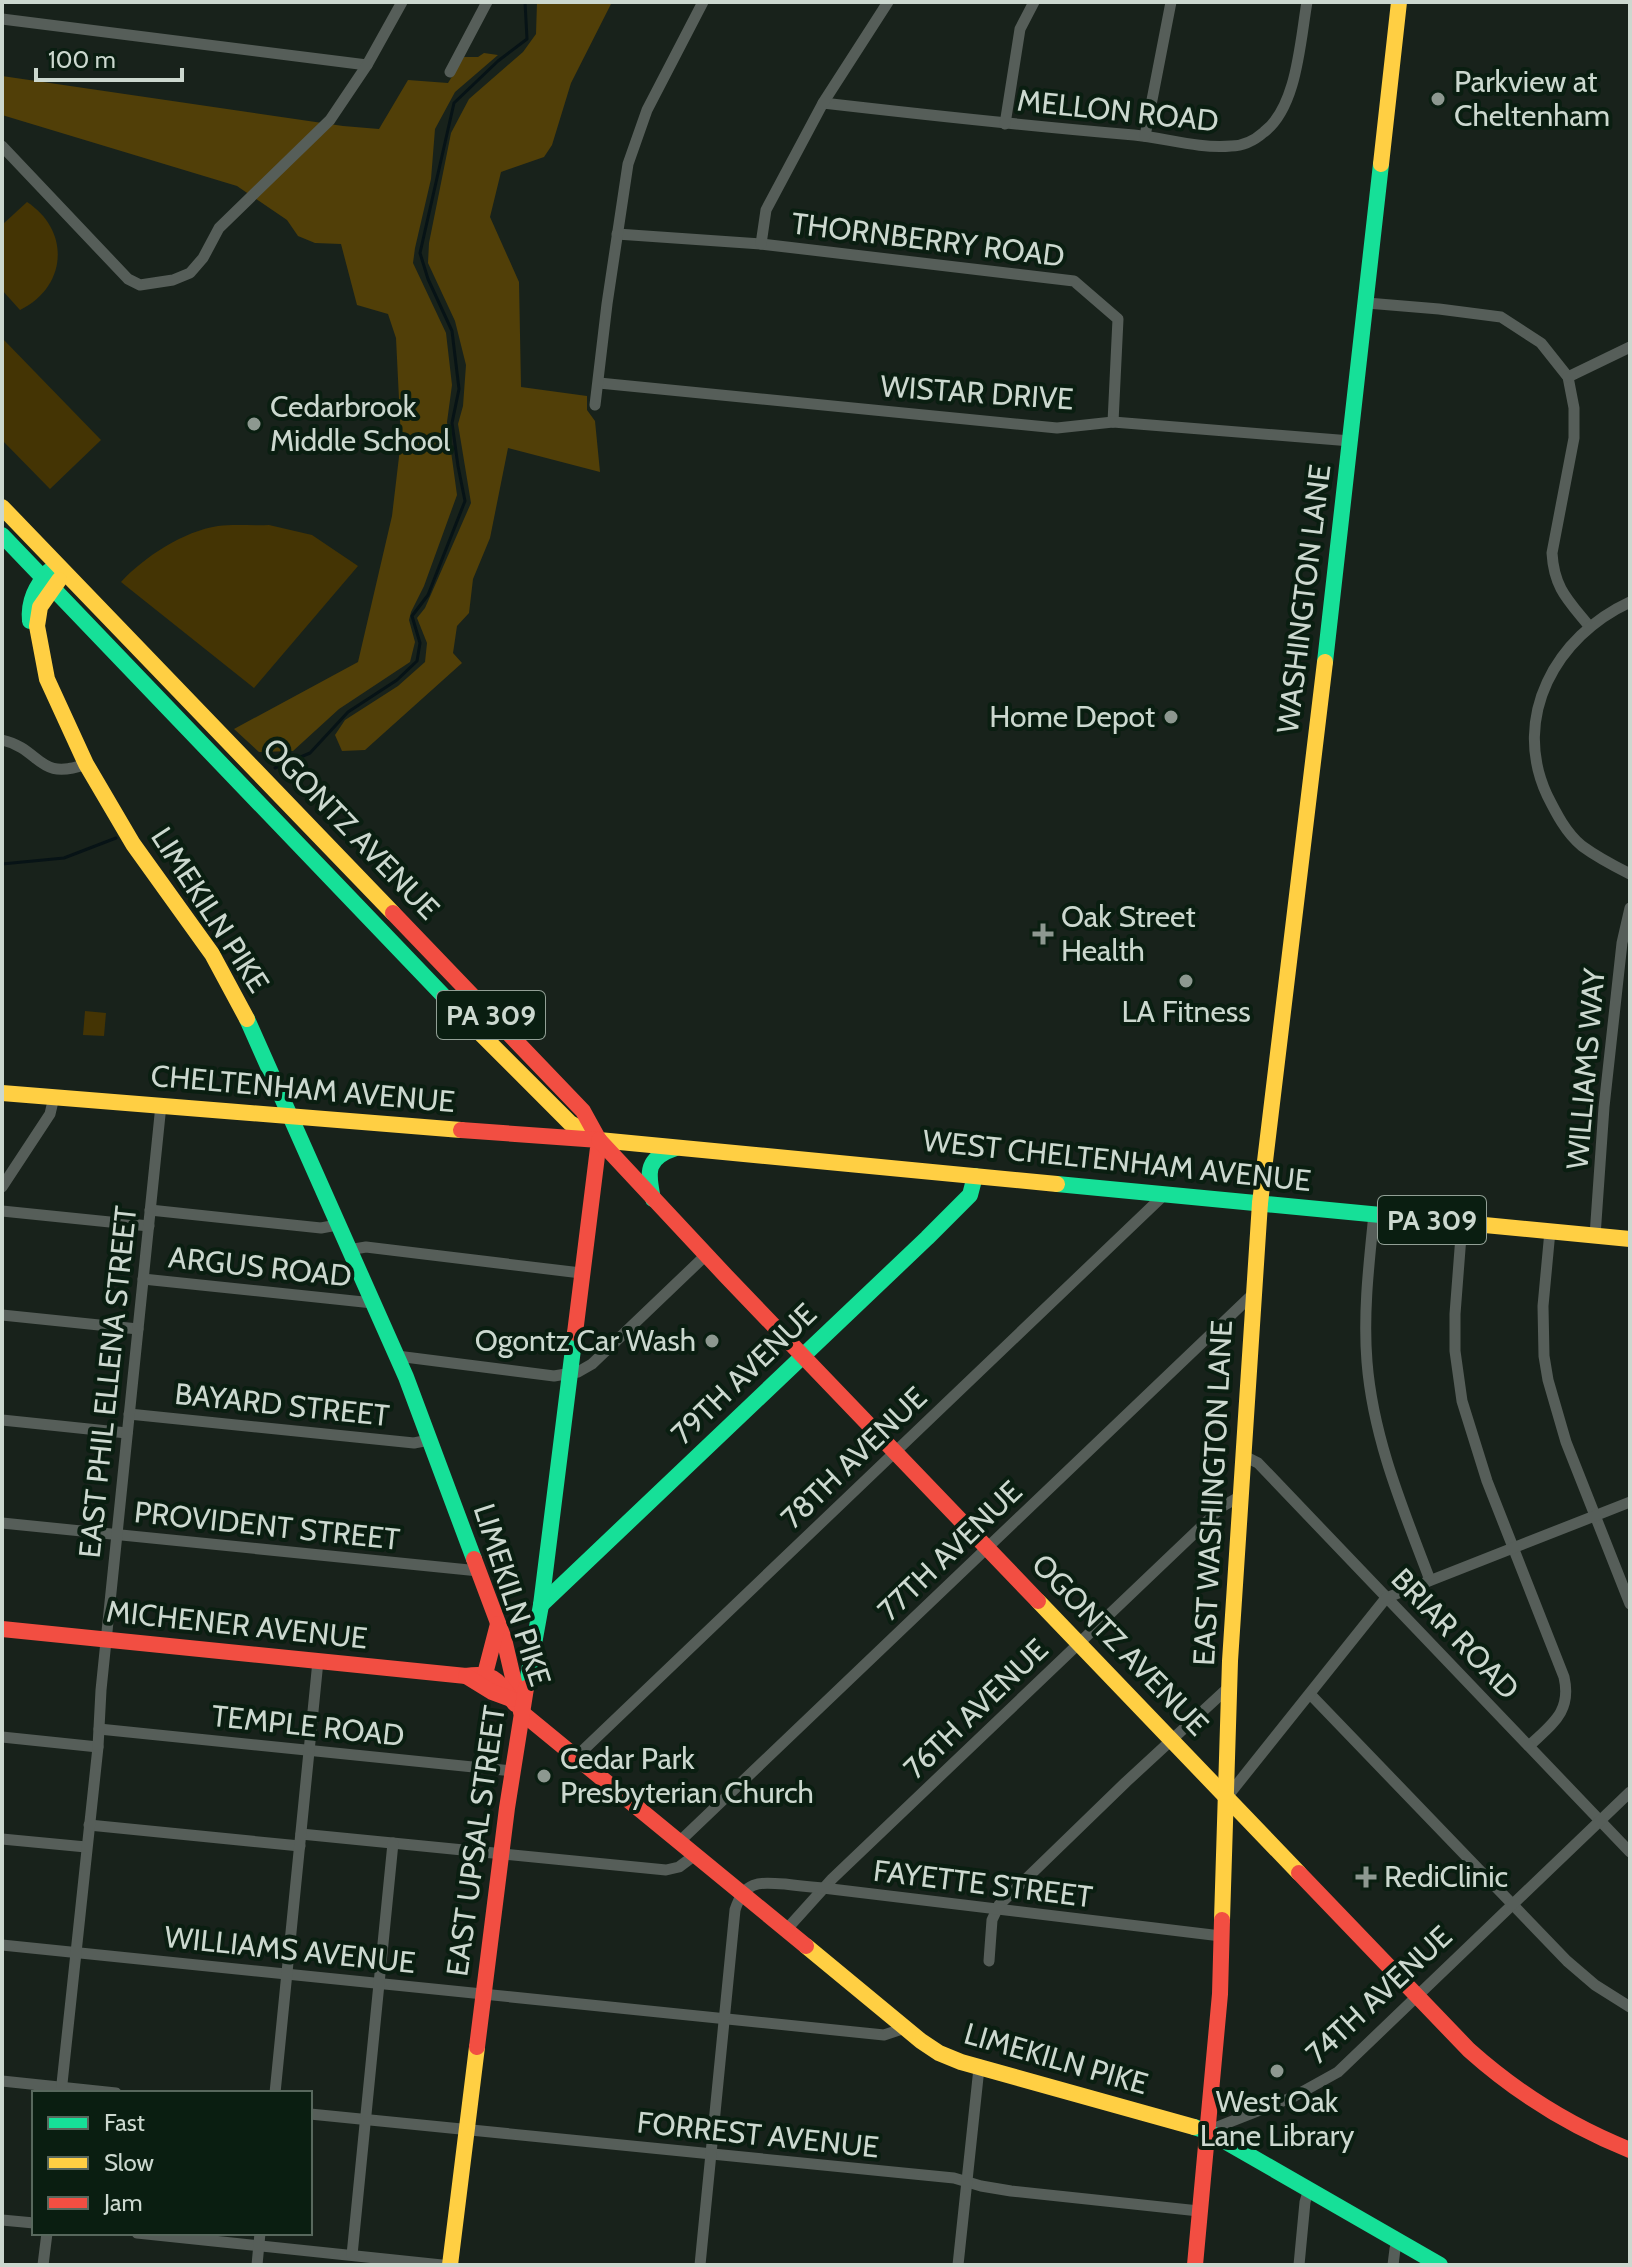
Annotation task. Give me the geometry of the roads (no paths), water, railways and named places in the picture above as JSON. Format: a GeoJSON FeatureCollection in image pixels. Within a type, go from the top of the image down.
{"type":"FeatureCollection","features":[{"type":"Feature","properties":{"kind":"main road","name":"WASHINGTON LANE"},"geometry":{"type":"LineString","coordinates":[[1260,1203],[1367,303],[1399,2]]}},
{"type":"Feature","properties":{"kind":"main road","name":"PA 309"},"geometry":{"type":"LineString","coordinates":[[2,507],[60,568]]}},
{"type":"Feature","properties":{"kind":"main road","name":"PA 309"},"geometry":{"type":"LineString","coordinates":[[2,535],[47,582]]}},
{"type":"Feature","properties":{"kind":"main road","name":"LIMEKILN PIKE"},"geometry":{"type":"LineString","coordinates":[[60,568],[47,582],[37,616],[47,679],[86,764],[133,844],[229,980],[240,1002],[397,1356],[504,1639],[516,1706],[939,2053],[979,2068],[1207,2131],[1440,2265]]}},
{"type":"Feature","properties":{"kind":"main road","name":"OGONTZ AVENUE"},"geometry":{"type":"LineString","coordinates":[[60,568],[583,1111],[599,1140],[706,1255],[1481,2061],[1516,2089],[1576,2126],[1628,2144]]}},
{"type":"Feature","properties":{"kind":"main road","name":"OGONTZ AVENUE"},"geometry":{"type":"LineString","coordinates":[[47,582],[447,1000],[570,1123],[599,1140]]}},
{"type":"Feature","properties":{"kind":"main road","name":"CHELTENHAM AVENUE"},"geometry":{"type":"LineString","coordinates":[[2,1093],[599,1140]]}},
{"type":"Feature","properties":{"kind":"main road","name":"WEST CHELTENHAM AVENUE"},"geometry":{"type":"LineString","coordinates":[[599,1140],[1630,1239]]}},
{"type":"Feature","properties":{"kind":"main road","name":"EAST UPSAL STREET"},"geometry":{"type":"LineString","coordinates":[[450,2265],[513,1771],[516,1706],[541,1605],[599,1140]]}},
{"type":"Feature","properties":{"kind":"main road"},"geometry":{"type":"LineString","coordinates":[[653,1199],[649,1168],[659,1154],[676,1148]]}},
{"type":"Feature","properties":{"kind":"main road","name":"79TH AVENUE"},"geometry":{"type":"LineString","coordinates":[[541,1605],[970,1195],[975,1176]]}},
{"type":"Feature","properties":{"kind":"main road","name":"EAST WASHINGTON LANE"},"geometry":{"type":"LineString","coordinates":[[1195,2265],[1219,2009],[1239,1497],[1260,1203]]}},
{"type":"Feature","properties":{"kind":"main road"},"geometry":{"type":"LineString","coordinates":[[498,1624],[485,1674],[502,1685],[516,1706]]}},
{"type":"Feature","properties":{"kind":"main road","name":"MICHENER AVENUE"},"geometry":{"type":"LineString","coordinates":[[2,1629],[466,1676],[485,1674]]}},
{"type":"Feature","properties":{"kind":"main road","name":"MICHENER AVENUE"},"geometry":{"type":"LineString","coordinates":[[466,1676],[516,1706]]}},
{"type":"Feature","properties":{"kind":"street"},"geometry":{"type":"LineString","coordinates":[[2,146],[122,273],[140,285],[173,280],[190,273],[203,258],[219,228],[330,120],[367,65],[402,2]]}},
{"type":"Feature","properties":{"kind":"street"},"geometry":{"type":"LineString","coordinates":[[450,72],[487,2]]}},
{"type":"Feature","properties":{"kind":"street"},"geometry":{"type":"LineString","coordinates":[[595,405],[628,164],[658,85],[703,2]]}},
{"type":"Feature","properties":{"kind":"street"},"geometry":{"type":"LineString","coordinates":[[761,244],[766,210],[823,103],[888,2]]}},
{"type":"Feature","properties":{"kind":"street"},"geometry":{"type":"LineString","coordinates":[[1005,124],[1020,29],[1034,2]]}},
{"type":"Feature","properties":{"kind":"street"},"geometry":{"type":"LineString","coordinates":[[1145,136],[1171,2]]}},
{"type":"Feature","properties":{"kind":"street","name":"MELLON ROAD"},"geometry":{"type":"LineString","coordinates":[[823,103],[1145,136],[1221,147],[1236,146],[1261,135],[1275,123],[1286,105],[1307,2]]}},
{"type":"Feature","properties":{"kind":"street"},"geometry":{"type":"LineString","coordinates":[[2,19],[367,65]]}},
{"type":"Feature","properties":{"kind":"street","name":"THORNBERRY ROAD"},"geometry":{"type":"LineString","coordinates":[[617,234],[761,244],[1074,281],[1118,319],[1113,422]]}},
{"type":"Feature","properties":{"kind":"street"},"geometry":{"type":"LineString","coordinates":[[1367,303],[1501,317],[1541,343],[1568,377],[1574,408],[1574,438],[1552,553],[1553,570],[1559,587],[1589,626]]}},
{"type":"Feature","properties":{"kind":"street"},"geometry":{"type":"LineString","coordinates":[[1568,377],[1630,347]]}},
{"type":"Feature","properties":{"kind":"street","name":"WISTAR DRIVE"},"geometry":{"type":"LineString","coordinates":[[599,383],[1057,428],[1113,422],[1351,441]]}},
{"type":"Feature","properties":{"kind":"street"},"geometry":{"type":"LineString","coordinates":[[1630,602],[1589,626],[1563,654],[1548,680],[1537,712],[1534,748],[1542,783],[1556,815],[1580,844],[1630,874]]}},
{"type":"Feature","properties":{"kind":"street"},"geometry":{"type":"LineString","coordinates":[[2,740],[11,742],[49,769],[68,771],[86,764]]}},
{"type":"Feature","properties":{"kind":"street","name":"WILLIAMS WAY"},"geometry":{"type":"LineString","coordinates":[[1595,1236],[1604,1107],[1622,943],[1630,908]]}},
{"type":"Feature","properties":{"kind":"street"},"geometry":{"type":"LineString","coordinates":[[2,1187],[50,1114],[54,1097]]}},
{"type":"Feature","properties":{"kind":"street","name":"EAST PHIL ELLENA STREET"},"geometry":{"type":"LineString","coordinates":[[61,2090],[161,1105]]}},
{"type":"Feature","properties":{"kind":"street","name":"78TH AVENUE"},"geometry":{"type":"LineString","coordinates":[[576,1757],[1165,1194]]}},
{"type":"Feature","properties":{"kind":"street"},"geometry":{"type":"LineString","coordinates":[[150,1210],[321,1228],[337,1225]]}},
{"type":"Feature","properties":{"kind":"street"},"geometry":{"type":"LineString","coordinates":[[2,1211],[149,1226]]}},
{"type":"Feature","properties":{"kind":"street"},"geometry":{"type":"LineString","coordinates":[[1374,1214],[1366,1300],[1370,1387],[1386,1458],[1430,1580]]}},
{"type":"Feature","properties":{"kind":"street"},"geometry":{"type":"LineString","coordinates":[[1462,1223],[1455,1314],[1455,1351],[1462,1401],[1475,1447],[1566,1689],[1562,1711],[1529,1746]]}},
{"type":"Feature","properties":{"kind":"street"},"geometry":{"type":"LineString","coordinates":[[1550,1231],[1543,1306],[1548,1380],[1562,1431],[1630,1604]]}},
{"type":"Feature","properties":{"kind":"street"},"geometry":{"type":"LineString","coordinates":[[348,1250],[366,1247],[581,1273]]}},
{"type":"Feature","properties":{"kind":"street"},"geometry":{"type":"LineString","coordinates":[[397,1356],[554,1376],[578,1372],[592,1364],[706,1255]]}},
{"type":"Feature","properties":{"kind":"street","name":"ARGUS ROAD"},"geometry":{"type":"LineString","coordinates":[[143,1279],[373,1303]]}},
{"type":"Feature","properties":{"kind":"street","name":"77TH AVENUE"},"geometry":{"type":"LineString","coordinates":[[679,1842],[1253,1294]]}},
{"type":"Feature","properties":{"kind":"street"},"geometry":{"type":"LineString","coordinates":[[2,1315],[138,1329]]}},
{"type":"Feature","properties":{"kind":"street","name":"BAYARD STREET"},"geometry":{"type":"LineString","coordinates":[[129,1414],[414,1443],[429,1440]]}},
{"type":"Feature","properties":{"kind":"street"},"geometry":{"type":"LineString","coordinates":[[2,1420],[127,1433]]}},
{"type":"Feature","properties":{"kind":"street","name":"BRIAR ROAD"},"geometry":{"type":"LineString","coordinates":[[1242,1455],[1258,1463],[1630,1852]]}},
{"type":"Feature","properties":{"kind":"street","name":"76TH AVENUE"},"geometry":{"type":"LineString","coordinates":[[786,1930],[823,1888],[1223,1506],[1239,1497]]}},
{"type":"Feature","properties":{"kind":"street"},"geometry":{"type":"LineString","coordinates":[[1227,1797],[1386,1598],[1630,1502]]}},
{"type":"Feature","properties":{"kind":"street","name":"PROVIDENT STREET"},"geometry":{"type":"LineString","coordinates":[[2,1523],[479,1571]]}},
{"type":"Feature","properties":{"kind":"street"},"geometry":{"type":"LineString","coordinates":[[275,2091],[318,1661]]}},
{"type":"Feature","properties":{"kind":"street"},"geometry":{"type":"LineString","coordinates":[[989,1961],[992,1920],[996,1909],[1230,1686]]}},
{"type":"Feature","properties":{"kind":"street"},"geometry":{"type":"LineString","coordinates":[[1310,1694],[1567,1961],[1595,1985],[1630,2007]]}},
{"type":"Feature","properties":{"kind":"street","name":"TEMPLE ROAD"},"geometry":{"type":"LineString","coordinates":[[99,1729],[513,1771]]}},
{"type":"Feature","properties":{"kind":"street"},"geometry":{"type":"LineString","coordinates":[[2,1737],[98,1747]]}},
{"type":"Feature","properties":{"kind":"street","name":"74TH AVENUE"},"geometry":{"type":"LineString","coordinates":[[1207,2131],[1293,2097],[1322,2082],[1351,2061],[1630,1792]]}},
{"type":"Feature","properties":{"kind":"street"},"geometry":{"type":"LineString","coordinates":[[89,1825],[300,1840],[393,1843],[666,1870],[679,1867],[695,1855]]}},
{"type":"Feature","properties":{"kind":"street"},"geometry":{"type":"LineString","coordinates":[[2,1839],[86,1847]]}},
{"type":"Feature","properties":{"kind":"street"},"geometry":{"type":"LineString","coordinates":[[352,2255],[393,1843]]}},
{"type":"Feature","properties":{"kind":"street","name":"FAYETTE STREET"},"geometry":{"type":"LineString","coordinates":[[742,1893],[764,1882],[1221,1936]]}},
{"type":"Feature","properties":{"kind":"street"},"geometry":{"type":"LineString","coordinates":[[700,2265],[735,1910],[742,1893]]}},
{"type":"Feature","properties":{"kind":"street","name":"WILLIAMS AVENUE"},"geometry":{"type":"LineString","coordinates":[[2,1945],[884,2035],[905,2028]]}},
{"type":"Feature","properties":{"kind":"street"},"geometry":{"type":"LineString","coordinates":[[958,2265],[979,2068]]}},
{"type":"Feature","properties":{"kind":"street"},"geometry":{"type":"LineString","coordinates":[[2,2081],[61,2090]]}},
{"type":"Feature","properties":{"kind":"street","name":"FORREST AVENUE"},"geometry":{"type":"LineString","coordinates":[[312,2114],[954,2178],[1011,2191],[1199,2211]]}},
{"type":"Feature","properties":{"kind":"street"},"geometry":{"type":"LineString","coordinates":[[1299,2265],[1309,2189]]}},
{"type":"Feature","properties":{"kind":"street"},"geometry":{"type":"LineString","coordinates":[[2,2220],[32,2223]]}},
{"type":"Feature","properties":{"kind":"street"},"geometry":{"type":"LineString","coordinates":[[43,2265],[47,2235]]}},
{"type":"Feature","properties":{"kind":"street"},"geometry":{"type":"LineString","coordinates":[[178,2235],[259,2239],[352,2255],[442,2265]]}},
{"type":"Feature","properties":{"kind":"street"},"geometry":{"type":"LineString","coordinates":[[257,2265],[259,2239]]}},
{"type":"Feature","properties":{"kind":"street"},"geometry":{"type":"LineString","coordinates":[[1393,2265],[1398,2241]]}},
{"type":"Feature","properties":{"kind":"waterway"},"geometry":{"type":"LineString","coordinates":[[275,768],[310,753],[348,712],[397,680],[417,661],[420,643],[412,616],[428,595],[465,501],[452,423],[459,389],[452,331],[428,279],[420,253],[454,103],[498,61],[527,39],[525,2]]}},
{"type":"Feature","properties":{"kind":"waterway"},"geometry":{"type":"LineString","coordinates":[[2,864],[64,858],[116,838]]}},
{"type":"Feature","properties":{"kind":"place","name":"Parkview at Cheltenham"},"geometry":{"type":"Point","coordinates":[1438,99]}},
{"type":"Feature","properties":{"kind":"place","name":"Cedarbrook Middle School"},"geometry":{"type":"Point","coordinates":[254,424]}},
{"type":"Feature","properties":{"kind":"place","name":"Home Depot"},"geometry":{"type":"Point","coordinates":[1171,717]}},
{"type":"Feature","properties":{"kind":"place","name":"Oak Street Health"},"geometry":{"type":"Point","coordinates":[1043,934]}},
{"type":"Feature","properties":{"kind":"place","name":"LA Fitness"},"geometry":{"type":"Point","coordinates":[1186,981]}},
{"type":"Feature","properties":{"kind":"place","name":"Ogontz Car Wash"},"geometry":{"type":"Point","coordinates":[712,1341]}},
{"type":"Feature","properties":{"kind":"place","name":"Cedar Park Presbyterian Church"},"geometry":{"type":"Point","coordinates":[544,1776]}},
{"type":"Feature","properties":{"kind":"place","name":"RediClinic"},"geometry":{"type":"Point","coordinates":[1366,1877]}},
{"type":"Feature","properties":{"kind":"place","name":"West Oak Lane Library"},"geometry":{"type":"Point","coordinates":[1277,2071]}}]}
